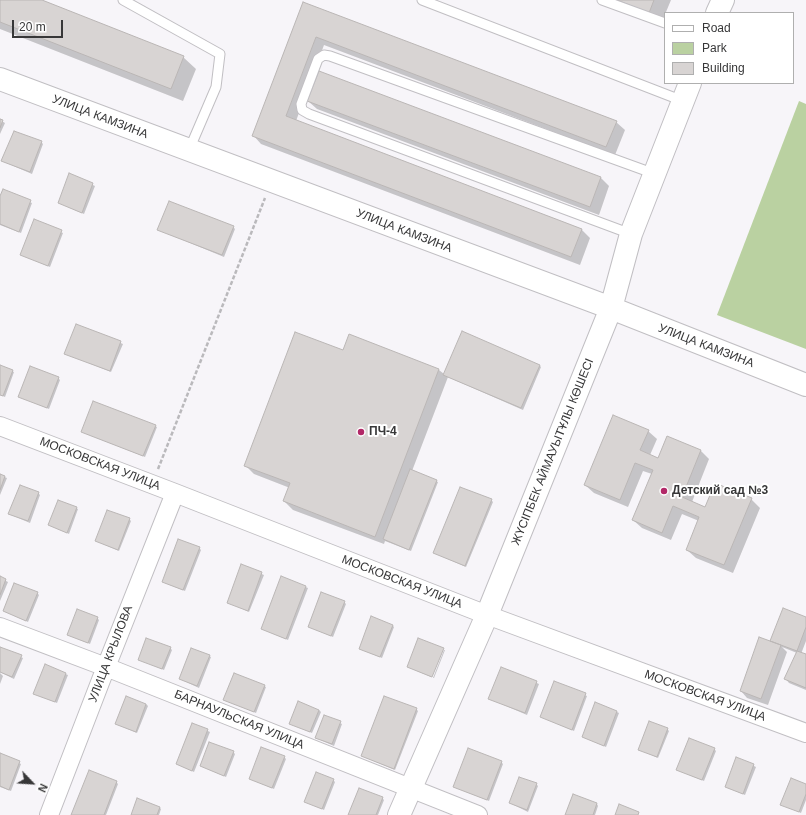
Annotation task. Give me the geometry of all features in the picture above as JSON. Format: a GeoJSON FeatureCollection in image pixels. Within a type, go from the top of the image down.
{"type":"FeatureCollection","features":[{"type":"Feature","properties":{"kind":"main road"},"geometry":{"type":"LineString","coordinates":[[718,12],[722,0]]}},
{"type":"Feature","properties":{"kind":"main road","name":"УЛИЦА КАМЗИНА"},"geometry":{"type":"LineString","coordinates":[[0,79],[611,308],[806,385]]}},
{"type":"Feature","properties":{"kind":"main road","name":"ЖҮСІПБЕК АЙМАУЫТҰЛЫ КӨШЕСІ"},"geometry":{"type":"LineString","coordinates":[[399,815],[488,615],[611,308],[631,234],[686,92]]}},
{"type":"Feature","properties":{"kind":"street","name":"МОСКОВСКАЯ УЛИЦА"},"geometry":{"type":"LineString","coordinates":[[0,426],[175,492],[488,615],[806,733]]}},
{"type":"Feature","properties":{"kind":"street","name":"УЛИЦА КРЫЛОВА"},"geometry":{"type":"LineString","coordinates":[[50,815],[175,492]]}},
{"type":"Feature","properties":{"kind":"street","name":"БАРНАУЛЬСКАЯ УЛИЦА"},"geometry":{"type":"LineString","coordinates":[[0,627],[106,667],[478,815]]}},
{"type":"Feature","properties":{"kind":"lane"},"geometry":{"type":"LineString","coordinates":[[123,0],[220,54],[216,86],[189,150]]}},
{"type":"Feature","properties":{"kind":"lane"},"geometry":{"type":"LineString","coordinates":[[602,0],[664,23]]}},
{"type":"Feature","properties":{"kind":"lane"},"geometry":{"type":"LineString","coordinates":[[427,1],[686,92]]}},
{"type":"Feature","properties":{"kind":"lane"},"geometry":{"type":"LineString","coordinates":[[631,234],[309,114],[302,110],[301,104],[318,59],[324,55],[330,56],[655,174]]}},
{"type":"Feature","properties":{"kind":"path"},"geometry":{"type":"LineString","coordinates":[[152,484],[272,181]]}},
{"type":"Feature","properties":{"kind":"green space"},"geometry":{"type":"Polygon","coordinates":[[[799,101],[806,104],[806,349],[717,315],[799,101]]]}},
{"type":"Feature","properties":{"kind":"building"},"geometry":{"type":"Polygon","coordinates":[[[0,0],[42,0],[184,56],[171,89],[0,22],[0,0]]]}},
{"type":"Feature","properties":{"kind":"building"},"geometry":{"type":"Polygon","coordinates":[[[617,0],[654,0],[649,13],[617,0]]]}},
{"type":"Feature","properties":{"kind":"building"},"geometry":{"type":"Polygon","coordinates":[[[303,2],[617,121],[606,147],[316,37],[286,116],[582,229],[571,257],[252,136],[303,2]]]}},
{"type":"Feature","properties":{"kind":"building"},"geometry":{"type":"Polygon","coordinates":[[[319,71],[601,177],[590,207],[307,101],[319,71]]]}},
{"type":"Feature","properties":{"kind":"building"},"geometry":{"type":"Polygon","coordinates":[[[0,119],[3,120],[0,128],[0,119]]]}},
{"type":"Feature","properties":{"kind":"building"},"geometry":{"type":"Polygon","coordinates":[[[14,131],[42,141],[30,172],[1,161],[14,131]]]}},
{"type":"Feature","properties":{"kind":"building"},"geometry":{"type":"Polygon","coordinates":[[[69,173],[93,183],[82,213],[58,203],[69,173]]]}},
{"type":"Feature","properties":{"kind":"building"},"geometry":{"type":"Polygon","coordinates":[[[3,189],[31,200],[19,232],[0,224],[0,196],[3,189]]]}},
{"type":"Feature","properties":{"kind":"building"},"geometry":{"type":"Polygon","coordinates":[[[169,201],[234,226],[222,255],[157,230],[169,201]]]}},
{"type":"Feature","properties":{"kind":"building"},"geometry":{"type":"Polygon","coordinates":[[[34,219],[62,230],[48,266],[20,255],[34,219]]]}},
{"type":"Feature","properties":{"kind":"building"},"geometry":{"type":"Polygon","coordinates":[[[76,324],[121,341],[110,371],[64,354],[76,324]]]}},
{"type":"Feature","properties":{"kind":"building"},"geometry":{"type":"Polygon","coordinates":[[[462,331],[540,365],[521,408],[443,375],[462,331]]]}},
{"type":"Feature","properties":{"kind":"building"},"geometry":{"type":"Polygon","coordinates":[[[295,332],[343,350],[349,334],[439,369],[375,537],[283,501],[290,483],[244,466],[295,332]]]}},
{"type":"Feature","properties":{"kind":"building"},"geometry":{"type":"Polygon","coordinates":[[[0,365],[13,370],[3,396],[0,395],[0,365]]]}},
{"type":"Feature","properties":{"kind":"building"},"geometry":{"type":"Polygon","coordinates":[[[30,366],[59,377],[47,408],[18,397],[30,366]]]}},
{"type":"Feature","properties":{"kind":"building"},"geometry":{"type":"Polygon","coordinates":[[[93,401],[156,425],[143,456],[81,432],[93,401]]]}},
{"type":"Feature","properties":{"kind":"building","name":"Детский сад №3"},"geometry":{"type":"Polygon","coordinates":[[[613,415],[649,430],[640,450],[658,458],[667,436],[701,450],[682,497],[705,507],[715,483],[752,498],[724,565],[686,550],[699,517],[673,506],[662,533],[632,520],[653,470],[635,463],[620,500],[584,485],[613,415]]]}},
{"type":"Feature","properties":{"kind":"building"},"geometry":{"type":"Polygon","coordinates":[[[410,469],[437,480],[409,550],[383,539],[410,469]]]}},
{"type":"Feature","properties":{"kind":"building"},"geometry":{"type":"Polygon","coordinates":[[[0,474],[5,476],[0,490],[0,474]]]}},
{"type":"Feature","properties":{"kind":"building"},"geometry":{"type":"Polygon","coordinates":[[[20,485],[39,492],[28,521],[8,514],[20,485]]]}},
{"type":"Feature","properties":{"kind":"building"},"geometry":{"type":"Polygon","coordinates":[[[460,487],[492,499],[465,566],[433,553],[460,487]]]}},
{"type":"Feature","properties":{"kind":"building"},"geometry":{"type":"Polygon","coordinates":[[[58,500],[77,507],[67,533],[48,525],[58,500]]]}},
{"type":"Feature","properties":{"kind":"building"},"geometry":{"type":"Polygon","coordinates":[[[107,510],[130,518],[118,550],[95,541],[107,510]]]}},
{"type":"Feature","properties":{"kind":"building"},"geometry":{"type":"Polygon","coordinates":[[[178,539],[200,547],[183,590],[162,582],[178,539]]]}},
{"type":"Feature","properties":{"kind":"building"},"geometry":{"type":"Polygon","coordinates":[[[241,564],[262,572],[248,611],[227,603],[241,564]]]}},
{"type":"Feature","properties":{"kind":"building"},"geometry":{"type":"Polygon","coordinates":[[[0,576],[6,579],[0,595],[0,576]]]}},
{"type":"Feature","properties":{"kind":"building"},"geometry":{"type":"Polygon","coordinates":[[[281,576],[306,586],[286,639],[261,629],[281,576]]]}},
{"type":"Feature","properties":{"kind":"building"},"geometry":{"type":"Polygon","coordinates":[[[14,583],[38,592],[26,621],[3,611],[14,583]]]}},
{"type":"Feature","properties":{"kind":"building"},"geometry":{"type":"Polygon","coordinates":[[[321,592],[345,601],[331,636],[308,627],[321,592]]]}},
{"type":"Feature","properties":{"kind":"building"},"geometry":{"type":"Polygon","coordinates":[[[783,608],[806,617],[806,627],[797,651],[770,641],[783,608]]]}},
{"type":"Feature","properties":{"kind":"building"},"geometry":{"type":"Polygon","coordinates":[[[77,609],[98,617],[88,643],[67,635],[77,609]]]}},
{"type":"Feature","properties":{"kind":"building"},"geometry":{"type":"Polygon","coordinates":[[[371,616],[393,625],[380,657],[359,649],[371,616]]]}},
{"type":"Feature","properties":{"kind":"building"},"geometry":{"type":"Polygon","coordinates":[[[759,637],[781,645],[761,699],[740,691],[759,637]]]}},
{"type":"Feature","properties":{"kind":"building"},"geometry":{"type":"Polygon","coordinates":[[[146,638],[171,647],[162,669],[138,660],[146,638]]]}},
{"type":"Feature","properties":{"kind":"building"},"geometry":{"type":"Polygon","coordinates":[[[418,638],[444,648],[432,677],[407,667],[418,638]]]}},
{"type":"Feature","properties":{"kind":"building"},"geometry":{"type":"Polygon","coordinates":[[[0,647],[22,655],[12,677],[0,672],[0,647]]]}},
{"type":"Feature","properties":{"kind":"building"},"geometry":{"type":"Polygon","coordinates":[[[191,648],[210,655],[197,686],[179,679],[191,648]]]}},
{"type":"Feature","properties":{"kind":"building"},"geometry":{"type":"Polygon","coordinates":[[[797,651],[806,654],[806,688],[784,679],[797,651]]]}},
{"type":"Feature","properties":{"kind":"building"},"geometry":{"type":"Polygon","coordinates":[[[45,664],[66,673],[55,702],[33,694],[45,664]]]}},
{"type":"Feature","properties":{"kind":"building"},"geometry":{"type":"Polygon","coordinates":[[[501,667],[537,681],[525,713],[488,699],[501,667]]]}},
{"type":"Feature","properties":{"kind":"building"},"geometry":{"type":"Polygon","coordinates":[[[234,673],[265,685],[254,712],[223,700],[234,673]]]}},
{"type":"Feature","properties":{"kind":"building"},"geometry":{"type":"Polygon","coordinates":[[[554,681],[586,693],[572,730],[540,717],[554,681]]]}},
{"type":"Feature","properties":{"kind":"building"},"geometry":{"type":"Polygon","coordinates":[[[126,696],[146,704],[136,732],[115,724],[126,696]]]}},
{"type":"Feature","properties":{"kind":"building"},"geometry":{"type":"Polygon","coordinates":[[[384,696],[417,708],[394,769],[361,756],[384,696]]]}},
{"type":"Feature","properties":{"kind":"building"},"geometry":{"type":"Polygon","coordinates":[[[298,701],[319,710],[310,732],[289,724],[298,701]]]}},
{"type":"Feature","properties":{"kind":"building"},"geometry":{"type":"Polygon","coordinates":[[[595,702],[617,711],[604,746],[582,737],[595,702]]]}},
{"type":"Feature","properties":{"kind":"building"},"geometry":{"type":"Polygon","coordinates":[[[324,715],[341,721],[332,744],[315,738],[324,715]]]}},
{"type":"Feature","properties":{"kind":"building"},"geometry":{"type":"Polygon","coordinates":[[[649,721],[668,728],[657,757],[638,750],[649,721]]]}},
{"type":"Feature","properties":{"kind":"building"},"geometry":{"type":"Polygon","coordinates":[[[192,723],[208,729],[192,771],[176,764],[192,723]]]}},
{"type":"Feature","properties":{"kind":"building"},"geometry":{"type":"Polygon","coordinates":[[[689,738],[715,748],[702,780],[676,770],[689,738]]]}},
{"type":"Feature","properties":{"kind":"building"},"geometry":{"type":"Polygon","coordinates":[[[209,742],[234,751],[224,776],[200,766],[209,742]]]}},
{"type":"Feature","properties":{"kind":"building"},"geometry":{"type":"Polygon","coordinates":[[[261,747],[285,756],[272,788],[249,779],[261,747]]]}},
{"type":"Feature","properties":{"kind":"building"},"geometry":{"type":"Polygon","coordinates":[[[468,748],[502,761],[487,800],[453,787],[468,748]]]}},
{"type":"Feature","properties":{"kind":"building"},"geometry":{"type":"Polygon","coordinates":[[[0,753],[20,761],[9,790],[0,786],[0,753]]]}},
{"type":"Feature","properties":{"kind":"building"},"geometry":{"type":"Polygon","coordinates":[[[736,757],[754,764],[743,794],[725,787],[736,757]]]}},
{"type":"Feature","properties":{"kind":"building"},"geometry":{"type":"Polygon","coordinates":[[[89,770],[117,781],[104,815],[71,815],[89,770]]]}},
{"type":"Feature","properties":{"kind":"building"},"geometry":{"type":"Polygon","coordinates":[[[316,772],[334,779],[322,809],[304,802],[316,772]]]}},
{"type":"Feature","properties":{"kind":"building"},"geometry":{"type":"Polygon","coordinates":[[[519,777],[537,783],[527,810],[509,803],[519,777]]]}},
{"type":"Feature","properties":{"kind":"building"},"geometry":{"type":"Polygon","coordinates":[[[791,778],[806,784],[806,794],[799,812],[780,805],[791,778]]]}},
{"type":"Feature","properties":{"kind":"building"},"geometry":{"type":"Polygon","coordinates":[[[359,788],[383,797],[376,815],[348,815],[359,788]]]}},
{"type":"Feature","properties":{"kind":"building"},"geometry":{"type":"Polygon","coordinates":[[[573,794],[597,803],[593,815],[565,815],[573,794]]]}},
{"type":"Feature","properties":{"kind":"building"},"geometry":{"type":"Polygon","coordinates":[[[137,798],[160,807],[157,815],[131,815],[137,798]]]}},
{"type":"Feature","properties":{"kind":"building"},"geometry":{"type":"Polygon","coordinates":[[[619,804],[639,812],[638,815],[615,815],[619,804]]]}},
{"type":"Feature","properties":{"kind":"place","name":"ПЧ-4"},"geometry":{"type":"Point","coordinates":[361,432]}},
{"type":"Feature","properties":{"kind":"place","name":"Детский сад №3"},"geometry":{"type":"Point","coordinates":[664,491]}}]}
